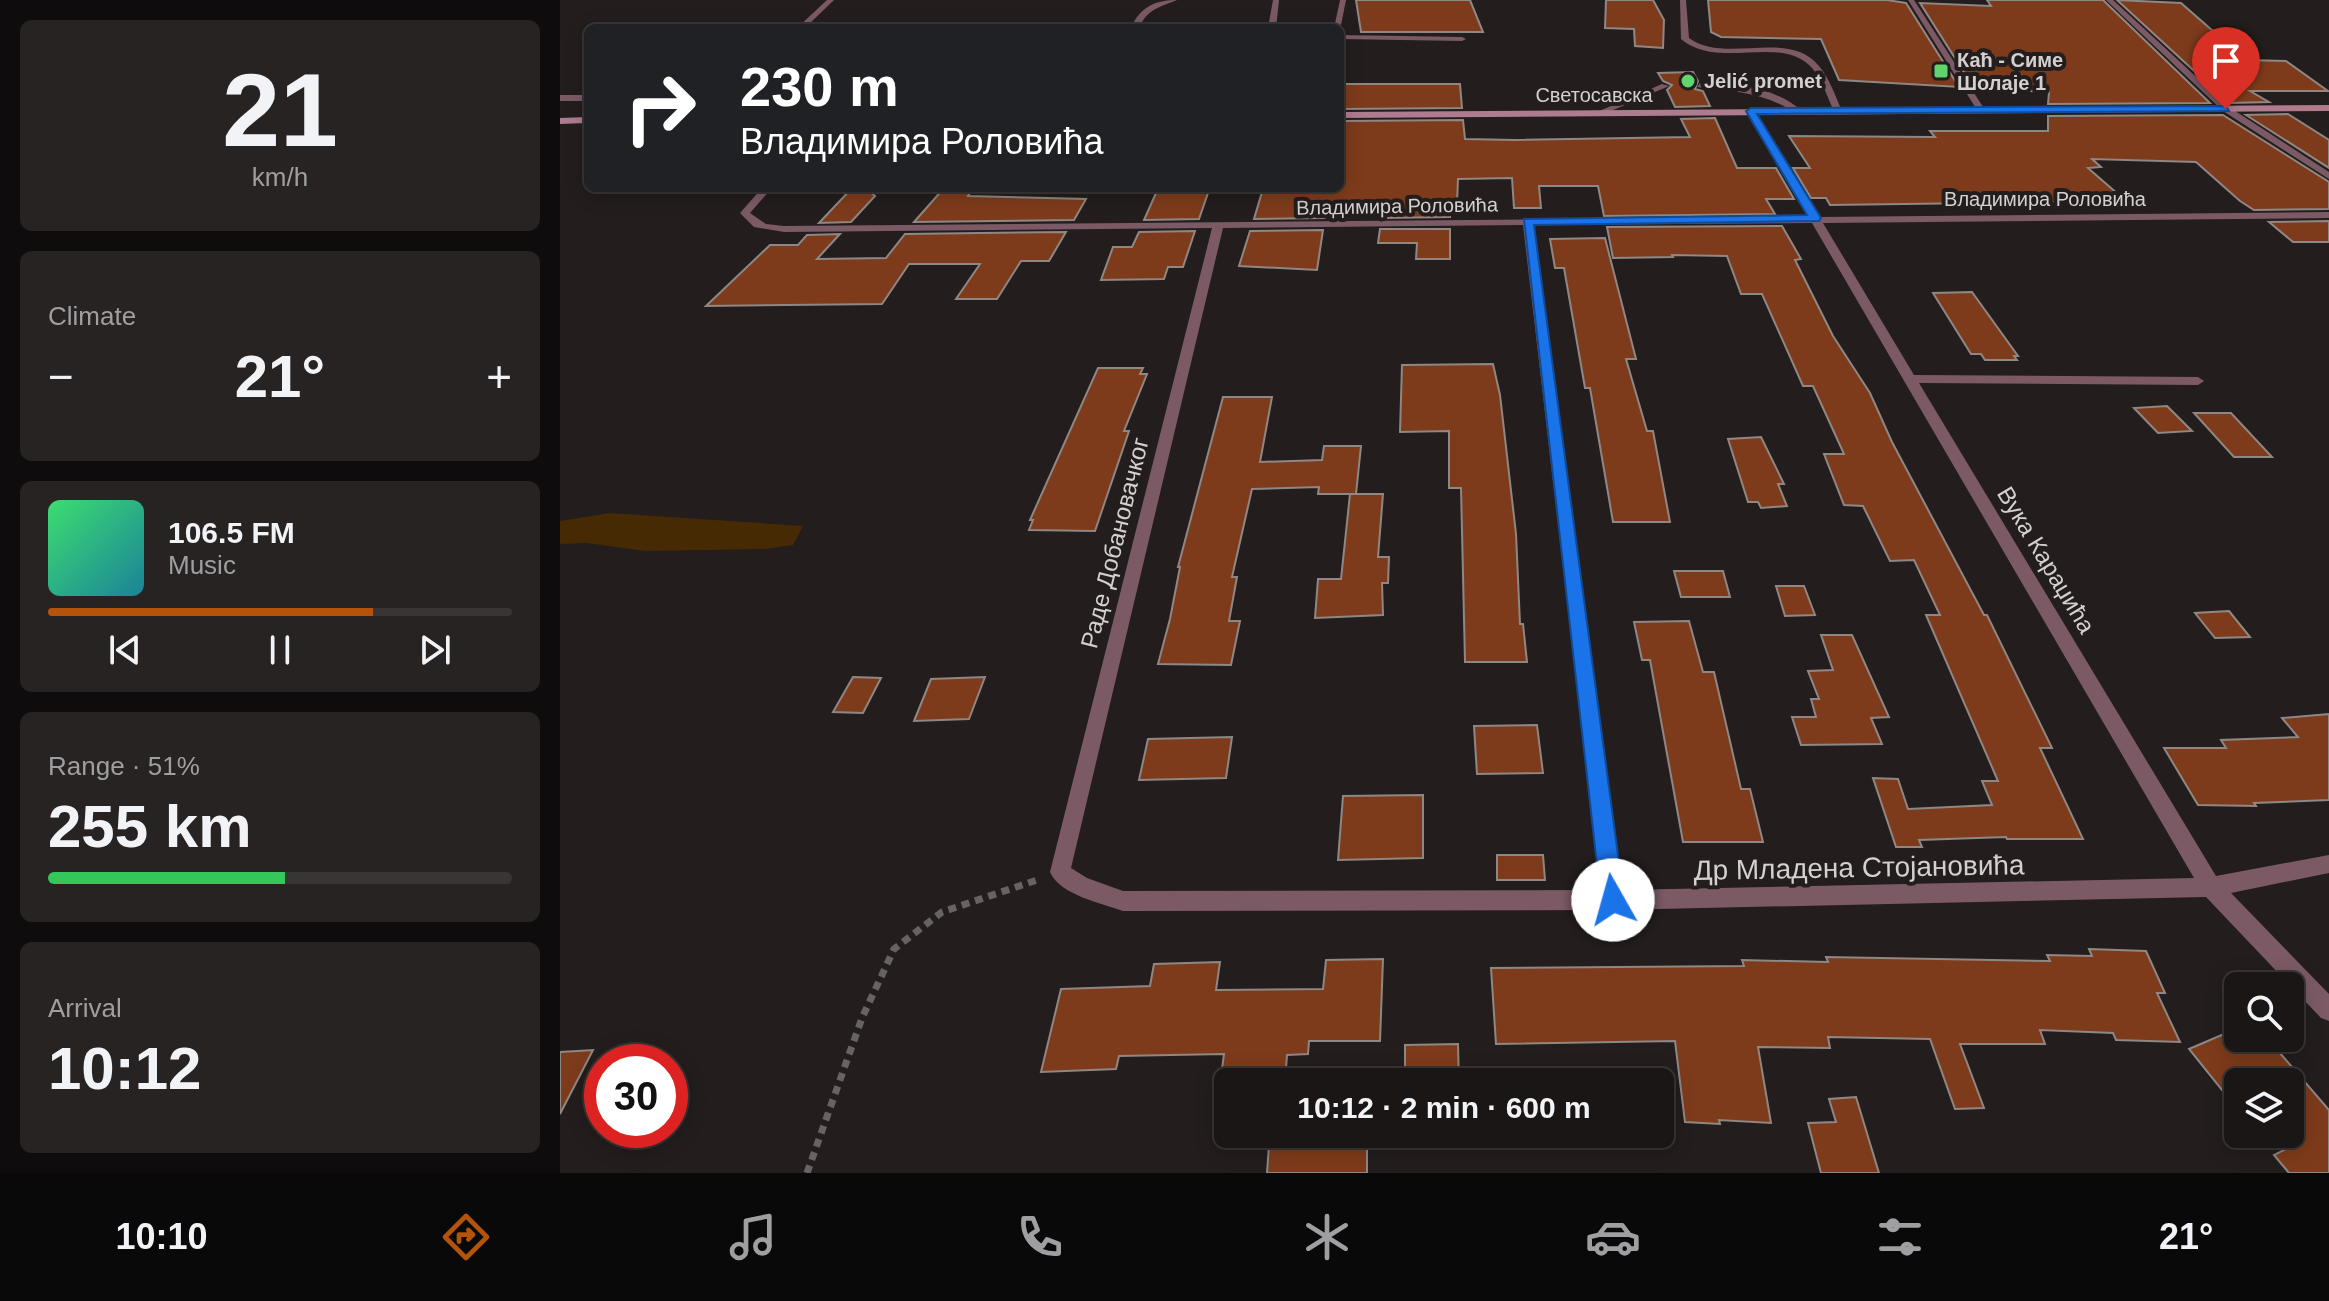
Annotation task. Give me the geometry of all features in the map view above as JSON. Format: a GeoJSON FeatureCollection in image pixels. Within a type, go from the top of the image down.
{"type":"FeatureCollection","features":[{"type":"Feature","properties":{"kind":"main road","name":"Светосавска"},"geometry":{"type":"LineString","coordinates":[[1344,115],[2329,108]]}},
{"type":"Feature","properties":{"kind":"main road"},"geometry":{"type":"LineString","coordinates":[[560,121],[584,120]]}},
{"type":"Feature","properties":{"kind":"street"},"geometry":{"type":"LineString","coordinates":[[805,24],[831,0]]}},
{"type":"Feature","properties":{"kind":"street"},"geometry":{"type":"LineString","coordinates":[[1136,24],[1156,2],[1174,0]]}},
{"type":"Feature","properties":{"kind":"street"},"geometry":{"type":"LineString","coordinates":[[1273,24],[1276,0]]}},
{"type":"Feature","properties":{"kind":"street"},"geometry":{"type":"LineString","coordinates":[[1339,24],[1343,0]]}},
{"type":"Feature","properties":{"kind":"street"},"geometry":{"type":"LineString","coordinates":[[1683,0],[1685,39],[1689,43],[1707,48],[1784,52],[1803,56],[1815,66],[1838,111]]}},
{"type":"Feature","properties":{"kind":"street"},"geometry":{"type":"LineString","coordinates":[[1911,0],[1981,110]]}},
{"type":"Feature","properties":{"kind":"street"},"geometry":{"type":"LineString","coordinates":[[2109,0],[2226,109],[2329,176]]}},
{"type":"Feature","properties":{"kind":"street"},"geometry":{"type":"LineString","coordinates":[[1344,37],[1462,39]]}},
{"type":"Feature","properties":{"kind":"street"},"geometry":{"type":"LineString","coordinates":[[1700,85],[1729,85],[1785,101],[1798,111]]}},
{"type":"Feature","properties":{"kind":"street"},"geometry":{"type":"LineString","coordinates":[[1601,112],[1665,86]]}},
{"type":"Feature","properties":{"kind":"street"},"geometry":{"type":"LineString","coordinates":[[560,98],[584,98]]}},
{"type":"Feature","properties":{"kind":"street","name":"Вука Караџића"},"geometry":{"type":"LineString","coordinates":[[1751,111],[2211,887],[2329,1010]]}},
{"type":"Feature","properties":{"kind":"street","name":"Владимира Роловића"},"geometry":{"type":"LineString","coordinates":[[763,192],[745,213],[750,222],[762,227],[1218,226],[2329,215]]}},
{"type":"Feature","properties":{"kind":"street"},"geometry":{"type":"LineString","coordinates":[[1528,222],[1613,900]]}},
{"type":"Feature","properties":{"kind":"street","name":"Раде Добановачког"},"geometry":{"type":"LineString","coordinates":[[1060,872],[1218,226]]}},
{"type":"Feature","properties":{"kind":"street"},"geometry":{"type":"LineString","coordinates":[[1910,379],[2198,381]]}},
{"type":"Feature","properties":{"kind":"street","name":"Др Младена Стојановића"},"geometry":{"type":"LineString","coordinates":[[1060,872],[1080,885],[1123,901],[1613,900],[2211,887],[2329,864]]}},
{"type":"Feature","properties":{"kind":"path"},"geometry":{"type":"LineString","coordinates":[[807,1173],[862,1018],[894,949],[942,912],[1060,872]]}},
{"type":"Feature","properties":{"kind":"shaded area"},"geometry":{"type":"Polygon","coordinates":[[[610,513],[803,526],[793,545],[766,549],[645,551],[587,543],[560,544],[560,521],[610,513]]]}},
{"type":"Feature","properties":{"kind":"building"},"geometry":{"type":"Polygon","coordinates":[[[1356,0],[1470,0],[1483,32],[1361,32],[1356,0]]]}},
{"type":"Feature","properties":{"kind":"building"},"geometry":{"type":"Polygon","coordinates":[[[1606,0],[1653,0],[1664,20],[1663,48],[1635,46],[1634,29],[1605,28],[1606,0]]]}},
{"type":"Feature","properties":{"kind":"building"},"geometry":{"type":"Polygon","coordinates":[[[1708,0],[1887,0],[1906,3],[1959,87],[1839,80],[1821,39],[1721,37],[1711,32],[1708,0]]]}},
{"type":"Feature","properties":{"kind":"building"},"geometry":{"type":"Polygon","coordinates":[[[1987,0],[2103,0],[2210,103],[2048,104],[2049,92],[1974,88],[1920,3],[1991,6],[1987,0]]]}},
{"type":"Feature","properties":{"kind":"building"},"geometry":{"type":"Polygon","coordinates":[[[2117,0],[2181,3],[2246,60],[2286,61],[2328,91],[2250,91],[2269,102],[2229,103],[2117,0]]]}},
{"type":"Feature","properties":{"kind":"building"},"geometry":{"type":"Polygon","coordinates":[[[1693,72],[1698,81],[1695,89],[1703,91],[1710,106],[1675,107],[1667,90],[1672,85],[1663,81],[1658,73],[1693,72]]]}},
{"type":"Feature","properties":{"kind":"building"},"geometry":{"type":"Polygon","coordinates":[[[1344,84],[1460,84],[1462,108],[1344,109],[1344,84]]]}},
{"type":"Feature","properties":{"kind":"building"},"geometry":{"type":"Polygon","coordinates":[[[2288,114],[2329,140],[2329,168],[2246,115],[2288,114]]]}},
{"type":"Feature","properties":{"kind":"building"},"geometry":{"type":"Polygon","coordinates":[[[2223,115],[2329,182],[2329,209],[2254,210],[2196,162],[2092,159],[2101,167],[2088,168],[2126,201],[1830,205],[1826,198],[1811,198],[1793,168],[1810,168],[1789,136],[1935,137],[1930,131],[2048,131],[2048,116],[2223,115]]]}},
{"type":"Feature","properties":{"kind":"building"},"geometry":{"type":"Polygon","coordinates":[[[1715,118],[1737,168],[1776,168],[1794,199],[1766,199],[1775,214],[1604,216],[1598,186],[1539,186],[1541,208],[1514,208],[1512,178],[1458,179],[1457,204],[1450,204],[1450,217],[1382,218],[1384,211],[1326,212],[1325,218],[1254,219],[1262,192],[1344,192],[1344,121],[1463,120],[1465,139],[1690,137],[1681,119],[1715,118]]]}},
{"type":"Feature","properties":{"kind":"building"},"geometry":{"type":"Polygon","coordinates":[[[848,192],[870,192],[875,196],[851,222],[819,223],[848,192]]]}},
{"type":"Feature","properties":{"kind":"building"},"geometry":{"type":"Polygon","coordinates":[[[940,192],[970,192],[968,196],[1086,199],[1074,220],[914,222],[940,192]]]}},
{"type":"Feature","properties":{"kind":"building"},"geometry":{"type":"Polygon","coordinates":[[[1156,193],[1208,193],[1199,219],[1144,220],[1156,193]]]}},
{"type":"Feature","properties":{"kind":"building"},"geometry":{"type":"Polygon","coordinates":[[[2329,221],[2329,242],[2293,242],[2269,222],[2329,221]]]}},
{"type":"Feature","properties":{"kind":"building"},"geometry":{"type":"Polygon","coordinates":[[[1782,226],[1801,259],[1795,260],[1833,336],[1870,393],[1892,442],[1984,615],[1987,615],[2052,748],[2040,748],[2083,839],[2006,837],[1919,840],[1922,847],[1896,847],[1873,778],[1898,779],[1908,809],[1992,805],[1982,781],[1998,781],[1926,615],[1940,615],[1914,560],[1890,561],[1863,506],[1844,505],[1824,454],[1844,454],[1813,386],[1803,386],[1762,294],[1741,294],[1727,256],[1613,258],[1607,227],[1782,226]]]}},
{"type":"Feature","properties":{"kind":"building"},"geometry":{"type":"Polygon","coordinates":[[[1380,229],[1450,229],[1450,259],[1416,259],[1417,243],[1378,243],[1380,229]]]}},
{"type":"Feature","properties":{"kind":"building"},"geometry":{"type":"Polygon","coordinates":[[[1323,230],[1317,270],[1239,266],[1250,231],[1323,230]]]}},
{"type":"Feature","properties":{"kind":"building"},"geometry":{"type":"Polygon","coordinates":[[[1195,231],[1183,267],[1168,267],[1164,279],[1101,280],[1113,247],[1132,247],[1139,232],[1195,231]]]}},
{"type":"Feature","properties":{"kind":"building"},"geometry":{"type":"Polygon","coordinates":[[[1066,232],[1049,261],[1021,261],[997,299],[956,299],[980,264],[909,264],[882,304],[706,306],[770,245],[798,245],[807,235],[840,234],[817,259],[886,258],[905,234],[1066,232]]]}},
{"type":"Feature","properties":{"kind":"building"},"geometry":{"type":"Polygon","coordinates":[[[1605,238],[1636,359],[1626,359],[1647,431],[1653,431],[1670,522],[1613,522],[1590,388],[1585,388],[1564,268],[1555,268],[1550,239],[1605,238]]]}},
{"type":"Feature","properties":{"kind":"building"},"geometry":{"type":"Polygon","coordinates":[[[1972,292],[2018,356],[2014,356],[2017,360],[1985,360],[1981,354],[1971,354],[1933,293],[1972,292]]]}},
{"type":"Feature","properties":{"kind":"building"},"geometry":{"type":"Polygon","coordinates":[[[1493,364],[1500,395],[1516,534],[1520,624],[1523,624],[1527,662],[1465,662],[1461,488],[1449,488],[1449,431],[1400,432],[1402,365],[1493,364]]]}},
{"type":"Feature","properties":{"kind":"building"},"geometry":{"type":"Polygon","coordinates":[[[1098,368],[1143,368],[1140,374],[1147,374],[1124,431],[1129,431],[1095,531],[1029,530],[1033,520],[1030,520],[1098,368]]]}},
{"type":"Feature","properties":{"kind":"building"},"geometry":{"type":"Polygon","coordinates":[[[1223,397],[1272,397],[1260,462],[1322,460],[1324,446],[1361,446],[1356,494],[1318,494],[1319,487],[1252,489],[1232,577],[1237,577],[1229,621],[1240,621],[1231,665],[1158,664],[1170,619],[1178,567],[1223,397]]]}},
{"type":"Feature","properties":{"kind":"building"},"geometry":{"type":"Polygon","coordinates":[[[2167,406],[2192,431],[2158,433],[2134,408],[2167,406]]]}},
{"type":"Feature","properties":{"kind":"building"},"geometry":{"type":"Polygon","coordinates":[[[2194,413],[2231,413],[2272,457],[2234,457],[2194,413]]]}},
{"type":"Feature","properties":{"kind":"building"},"geometry":{"type":"Polygon","coordinates":[[[1761,437],[1784,484],[1778,484],[1787,506],[1761,508],[1758,502],[1748,502],[1728,439],[1761,437]]]}},
{"type":"Feature","properties":{"kind":"building"},"geometry":{"type":"Polygon","coordinates":[[[1350,494],[1383,494],[1378,557],[1389,557],[1388,583],[1382,583],[1383,615],[1315,618],[1318,579],[1341,579],[1350,494]]]}},
{"type":"Feature","properties":{"kind":"building"},"geometry":{"type":"Polygon","coordinates":[[[1674,571],[1723,571],[1730,597],[1681,597],[1674,571]]]}},
{"type":"Feature","properties":{"kind":"building"},"geometry":{"type":"Polygon","coordinates":[[[1776,586],[1804,586],[1815,615],[1785,616],[1776,586]]]}},
{"type":"Feature","properties":{"kind":"building"},"geometry":{"type":"Polygon","coordinates":[[[2229,611],[2250,637],[2215,638],[2195,613],[2229,611]]]}},
{"type":"Feature","properties":{"kind":"building"},"geometry":{"type":"Polygon","coordinates":[[[1689,621],[1703,672],[1714,672],[1741,789],[1750,789],[1763,842],[1683,842],[1650,660],[1642,660],[1634,622],[1689,621]]]}},
{"type":"Feature","properties":{"kind":"building"},"geometry":{"type":"Polygon","coordinates":[[[1821,635],[1852,635],[1889,717],[1871,718],[1882,744],[1801,745],[1792,717],[1816,717],[1811,699],[1819,699],[1808,671],[1833,670],[1821,635]]]}},
{"type":"Feature","properties":{"kind":"building"},"geometry":{"type":"Polygon","coordinates":[[[853,677],[881,678],[863,713],[833,712],[853,677]]]}},
{"type":"Feature","properties":{"kind":"building"},"geometry":{"type":"Polygon","coordinates":[[[985,677],[969,719],[914,721],[931,679],[985,677]]]}},
{"type":"Feature","properties":{"kind":"building"},"geometry":{"type":"Polygon","coordinates":[[[2329,714],[2329,800],[2254,803],[2256,806],[2198,805],[2164,748],[2226,748],[2221,740],[2298,737],[2282,718],[2329,714]]]}},
{"type":"Feature","properties":{"kind":"building"},"geometry":{"type":"Polygon","coordinates":[[[1537,725],[1543,773],[1477,774],[1474,726],[1537,725]]]}},
{"type":"Feature","properties":{"kind":"building"},"geometry":{"type":"Polygon","coordinates":[[[1232,737],[1226,778],[1139,780],[1148,739],[1232,737]]]}},
{"type":"Feature","properties":{"kind":"building"},"geometry":{"type":"Polygon","coordinates":[[[1423,795],[1423,858],[1338,860],[1343,796],[1423,795]]]}},
{"type":"Feature","properties":{"kind":"building"},"geometry":{"type":"Polygon","coordinates":[[[1497,855],[1543,855],[1545,880],[1497,880],[1497,855]]]}},
{"type":"Feature","properties":{"kind":"building"},"geometry":{"type":"Polygon","coordinates":[[[2089,949],[2146,951],[2165,993],[2157,993],[2180,1042],[2116,1040],[2113,1033],[2040,1030],[2045,1044],[1960,1044],[1984,1108],[1955,1109],[1930,1039],[1828,1037],[1830,1048],[1758,1047],[1771,1123],[1719,1120],[1720,1124],[1685,1122],[1675,1041],[1496,1044],[1491,968],[1744,966],[1742,960],[1828,962],[1826,957],[2050,961],[2047,955],[2092,956],[2089,949]]]}},
{"type":"Feature","properties":{"kind":"building"},"geometry":{"type":"Polygon","coordinates":[[[1383,959],[1380,1041],[1309,1041],[1308,1054],[1287,1055],[1286,1068],[1222,1068],[1224,1054],[1119,1056],[1116,1069],[1041,1072],[1061,989],[1150,986],[1154,964],[1220,962],[1216,990],[1323,989],[1326,960],[1383,959]]]}},
{"type":"Feature","properties":{"kind":"building"},"geometry":{"type":"Polygon","coordinates":[[[2224,1034],[2224,1052],[2279,1052],[2293,1068],[2224,1068],[2224,1093],[2189,1049],[2224,1034]]]}},
{"type":"Feature","properties":{"kind":"building"},"geometry":{"type":"Polygon","coordinates":[[[1458,1044],[1459,1068],[1405,1068],[1405,1045],[1458,1044]]]}},
{"type":"Feature","properties":{"kind":"building"},"geometry":{"type":"Polygon","coordinates":[[[584,1051],[584,1067],[560,1114],[560,1052],[584,1051]]]}},
{"type":"Feature","properties":{"kind":"building"},"geometry":{"type":"Polygon","coordinates":[[[2304,1081],[2329,1110],[2329,1173],[2289,1173],[2274,1155],[2288,1148],[2304,1148],[2304,1081]]]}},
{"type":"Feature","properties":{"kind":"building"},"geometry":{"type":"Polygon","coordinates":[[[1856,1097],[1879,1173],[1821,1173],[1808,1123],[1836,1122],[1829,1099],[1856,1097]]]}},
{"type":"Feature","properties":{"kind":"building"},"geometry":{"type":"Polygon","coordinates":[[[1269,1148],[1367,1148],[1367,1173],[1267,1173],[1269,1148]]]}},
{"type":"Feature","properties":{"kind":"place","name":"Каћ - Симе Шолаје 1"},"geometry":{"type":"Point","coordinates":[1941,71]}},
{"type":"Feature","properties":{"kind":"place","name":"Jelić promet"},"geometry":{"type":"Point","coordinates":[1688,81]}},
{"type":"Feature","properties":{"kind":"route"},"geometry":{"type":"LineString","coordinates":[[1613,900],[1528,222],[1815,218],[1751,111],[2226,109]]}}]}
